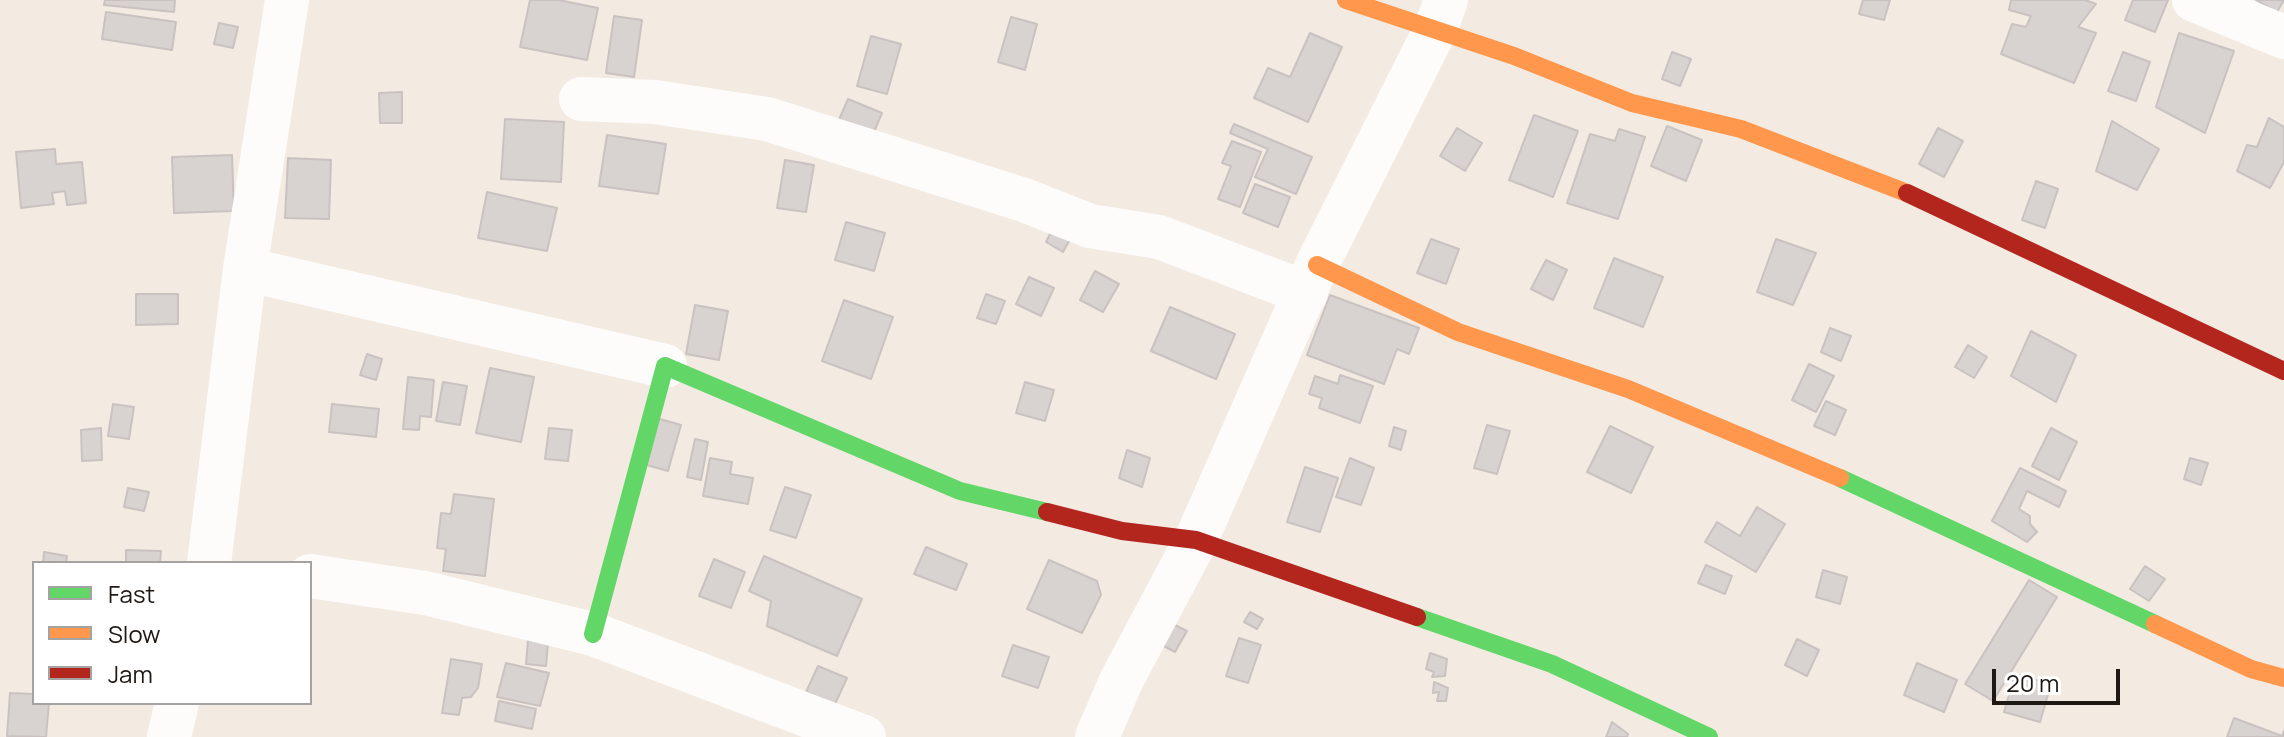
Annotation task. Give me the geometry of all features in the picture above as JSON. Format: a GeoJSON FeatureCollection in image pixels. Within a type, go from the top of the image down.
{"type":"FeatureCollection","features":[{"type":"Feature","properties":{"kind":"street"},"geometry":{"type":"LineString","coordinates":[[212,561],[245,269],[287,0]]}},
{"type":"Feature","properties":{"kind":"street"},"geometry":{"type":"LineString","coordinates":[[1346,0],[1441,14],[1632,103],[1741,129],[1939,205],[2284,371]]}},
{"type":"Feature","properties":{"kind":"street"},"geometry":{"type":"LineString","coordinates":[[2194,0],[2284,37]]}},
{"type":"Feature","properties":{"kind":"street"},"geometry":{"type":"LineString","coordinates":[[1097,737],[1121,681],[1196,540],[1312,279],[1441,14]]}},
{"type":"Feature","properties":{"kind":"street"},"geometry":{"type":"LineString","coordinates":[[581,99],[655,102],[767,119],[1024,200],[1090,226],[1159,237],[1312,279],[1628,389],[1835,476],[2251,669],[2284,678]]}},
{"type":"Feature","properties":{"kind":"street"},"geometry":{"type":"LineString","coordinates":[[245,269],[665,366],[960,491],[1122,531],[1196,540],[1552,664],[1709,737]]}},
{"type":"Feature","properties":{"kind":"street"},"geometry":{"type":"LineString","coordinates":[[593,634],[665,366]]}},
{"type":"Feature","properties":{"kind":"street"},"geometry":{"type":"LineString","coordinates":[[312,576],[425,593],[593,634],[864,737]]}},
{"type":"Feature","properties":{"kind":"street"},"geometry":{"type":"LineString","coordinates":[[169,737],[177,705]]}},
{"type":"Feature","properties":{"kind":"building"},"geometry":{"type":"Polygon","coordinates":[[[105,0],[175,0],[174,12],[104,5],[105,0]]]}},
{"type":"Feature","properties":{"kind":"building"},"geometry":{"type":"Polygon","coordinates":[[[530,0],[559,0],[598,8],[587,60],[520,47],[530,0]]]}},
{"type":"Feature","properties":{"kind":"building"},"geometry":{"type":"Polygon","coordinates":[[[1863,0],[1890,0],[1884,20],[1859,14],[1863,0]]]}},
{"type":"Feature","properties":{"kind":"building"},"geometry":{"type":"Polygon","coordinates":[[[2011,0],[2085,0],[2096,4],[2078,27],[2096,33],[2074,83],[2001,54],[2012,24],[2026,27],[2031,16],[2009,10],[2011,0]]]}},
{"type":"Feature","properties":{"kind":"building"},"geometry":{"type":"Polygon","coordinates":[[[2133,0],[2168,0],[2155,32],[2125,20],[2133,0]]]}},
{"type":"Feature","properties":{"kind":"building"},"geometry":{"type":"Polygon","coordinates":[[[2256,0],[2284,0],[2277,12],[2256,0]]]}},
{"type":"Feature","properties":{"kind":"building"},"geometry":{"type":"Polygon","coordinates":[[[106,12],[176,22],[172,50],[102,39],[106,12]]]}},
{"type":"Feature","properties":{"kind":"building"},"geometry":{"type":"Polygon","coordinates":[[[614,16],[642,20],[634,77],[606,73],[614,16]]]}},
{"type":"Feature","properties":{"kind":"building"},"geometry":{"type":"Polygon","coordinates":[[[1011,17],[1037,24],[1025,70],[998,62],[1011,17]]]}},
{"type":"Feature","properties":{"kind":"building"},"geometry":{"type":"Polygon","coordinates":[[[219,23],[238,27],[233,48],[214,44],[219,23]]]}},
{"type":"Feature","properties":{"kind":"building"},"geometry":{"type":"Polygon","coordinates":[[[1310,33],[1342,47],[1308,122],[1254,98],[1268,68],[1290,77],[1310,33]]]}},
{"type":"Feature","properties":{"kind":"building"},"geometry":{"type":"Polygon","coordinates":[[[2179,33],[2234,51],[2205,133],[2156,107],[2179,33]]]}},
{"type":"Feature","properties":{"kind":"building"},"geometry":{"type":"Polygon","coordinates":[[[871,36],[901,44],[887,94],[857,86],[871,36]]]}},
{"type":"Feature","properties":{"kind":"building"},"geometry":{"type":"Polygon","coordinates":[[[1672,52],[1691,59],[1680,86],[1662,79],[1672,52]]]}},
{"type":"Feature","properties":{"kind":"building"},"geometry":{"type":"Polygon","coordinates":[[[2123,52],[2150,62],[2136,101],[2108,91],[2123,52]]]}},
{"type":"Feature","properties":{"kind":"building"},"geometry":{"type":"Polygon","coordinates":[[[402,92],[402,123],[380,123],[379,93],[402,92]]]}},
{"type":"Feature","properties":{"kind":"building"},"geometry":{"type":"Polygon","coordinates":[[[848,99],[882,113],[871,139],[837,124],[848,99]]]}},
{"type":"Feature","properties":{"kind":"building"},"geometry":{"type":"Polygon","coordinates":[[[1534,115],[1578,131],[1553,197],[1509,180],[1534,115]]]}},
{"type":"Feature","properties":{"kind":"building"},"geometry":{"type":"Polygon","coordinates":[[[2269,118],[2284,127],[2284,162],[2270,188],[2237,171],[2247,145],[2257,147],[2269,118]]]}},
{"type":"Feature","properties":{"kind":"building"},"geometry":{"type":"Polygon","coordinates":[[[505,119],[564,122],[561,182],[501,179],[505,119]]]}},
{"type":"Feature","properties":{"kind":"building"},"geometry":{"type":"Polygon","coordinates":[[[2112,121],[2159,149],[2137,190],[2096,171],[2112,121]]]}},
{"type":"Feature","properties":{"kind":"building"},"geometry":{"type":"Polygon","coordinates":[[[1234,124],[1312,157],[1296,194],[1255,177],[1268,149],[1230,133],[1234,124]]]}},
{"type":"Feature","properties":{"kind":"building"},"geometry":{"type":"Polygon","coordinates":[[[1667,126],[1702,140],[1686,181],[1651,166],[1667,126]]]}},
{"type":"Feature","properties":{"kind":"building"},"geometry":{"type":"Polygon","coordinates":[[[1457,128],[1482,143],[1465,171],[1440,156],[1457,128]]]}},
{"type":"Feature","properties":{"kind":"building"},"geometry":{"type":"Polygon","coordinates":[[[1938,128],[1963,141],[1944,177],[1919,164],[1938,128]]]}},
{"type":"Feature","properties":{"kind":"building"},"geometry":{"type":"Polygon","coordinates":[[[1619,129],[1645,137],[1618,219],[1567,203],[1590,134],[1615,141],[1619,129]]]}},
{"type":"Feature","properties":{"kind":"building"},"geometry":{"type":"Polygon","coordinates":[[[607,135],[666,144],[658,194],[599,186],[607,135]]]}},
{"type":"Feature","properties":{"kind":"building"},"geometry":{"type":"Polygon","coordinates":[[[1232,141],[1261,152],[1240,207],[1218,199],[1231,166],[1222,163],[1232,141]]]}},
{"type":"Feature","properties":{"kind":"building"},"geometry":{"type":"Polygon","coordinates":[[[55,149],[56,164],[82,162],[86,203],[67,205],[65,191],[52,193],[54,204],[21,208],[16,152],[55,149]]]}},
{"type":"Feature","properties":{"kind":"building"},"geometry":{"type":"Polygon","coordinates":[[[232,155],[234,211],[174,213],[172,157],[232,155]]]}},
{"type":"Feature","properties":{"kind":"building"},"geometry":{"type":"Polygon","coordinates":[[[288,158],[331,160],[329,219],[285,218],[288,158]]]}},
{"type":"Feature","properties":{"kind":"building"},"geometry":{"type":"Polygon","coordinates":[[[785,160],[814,165],[806,212],[777,208],[785,160]]]}},
{"type":"Feature","properties":{"kind":"building"},"geometry":{"type":"Polygon","coordinates":[[[2036,181],[2058,189],[2045,228],[2022,220],[2036,181]]]}},
{"type":"Feature","properties":{"kind":"building"},"geometry":{"type":"Polygon","coordinates":[[[1255,184],[1290,197],[1278,227],[1243,213],[1255,184]]]}},
{"type":"Feature","properties":{"kind":"building"},"geometry":{"type":"Polygon","coordinates":[[[487,192],[557,208],[547,251],[478,238],[487,192]]]}},
{"type":"Feature","properties":{"kind":"building"},"geometry":{"type":"Polygon","coordinates":[[[846,222],[885,233],[874,271],[835,260],[846,222]]]}},
{"type":"Feature","properties":{"kind":"building"},"geometry":{"type":"Polygon","coordinates":[[[1054,226],[1072,236],[1063,252],[1046,242],[1054,226]]]}},
{"type":"Feature","properties":{"kind":"building"},"geometry":{"type":"Polygon","coordinates":[[[1431,239],[1459,249],[1446,284],[1417,273],[1431,239]]]}},
{"type":"Feature","properties":{"kind":"building"},"geometry":{"type":"Polygon","coordinates":[[[1776,239],[1816,253],[1793,305],[1757,292],[1776,239]]]}},
{"type":"Feature","properties":{"kind":"building"},"geometry":{"type":"Polygon","coordinates":[[[1614,258],[1663,277],[1643,327],[1594,308],[1614,258]]]}},
{"type":"Feature","properties":{"kind":"building"},"geometry":{"type":"Polygon","coordinates":[[[1546,260],[1567,270],[1553,300],[1531,289],[1546,260]]]}},
{"type":"Feature","properties":{"kind":"building"},"geometry":{"type":"Polygon","coordinates":[[[1095,271],[1119,284],[1103,312],[1080,300],[1095,271]]]}},
{"type":"Feature","properties":{"kind":"building"},"geometry":{"type":"Polygon","coordinates":[[[1029,277],[1054,288],[1041,316],[1016,304],[1029,277]]]}},
{"type":"Feature","properties":{"kind":"building"},"geometry":{"type":"Polygon","coordinates":[[[136,294],[178,294],[178,324],[136,325],[136,294]]]}},
{"type":"Feature","properties":{"kind":"building"},"geometry":{"type":"Polygon","coordinates":[[[986,294],[1005,301],[996,324],[977,318],[986,294]]]}},
{"type":"Feature","properties":{"kind":"building"},"geometry":{"type":"Polygon","coordinates":[[[1330,295],[1419,328],[1409,354],[1397,349],[1384,384],[1307,355],[1330,295]]]}},
{"type":"Feature","properties":{"kind":"building"},"geometry":{"type":"Polygon","coordinates":[[[844,300],[893,317],[871,379],[822,361],[844,300]]]}},
{"type":"Feature","properties":{"kind":"building"},"geometry":{"type":"Polygon","coordinates":[[[695,305],[728,311],[719,360],[686,354],[695,305]]]}},
{"type":"Feature","properties":{"kind":"building"},"geometry":{"type":"Polygon","coordinates":[[[1170,307],[1235,334],[1216,379],[1151,351],[1170,307]]]}},
{"type":"Feature","properties":{"kind":"building"},"geometry":{"type":"Polygon","coordinates":[[[1830,328],[1851,336],[1841,361],[1821,352],[1830,328]]]}},
{"type":"Feature","properties":{"kind":"building"},"geometry":{"type":"Polygon","coordinates":[[[2031,331],[2076,355],[2056,402],[2011,376],[2031,331]]]}},
{"type":"Feature","properties":{"kind":"building"},"geometry":{"type":"Polygon","coordinates":[[[1968,345],[1987,357],[1974,378],[1955,367],[1968,345]]]}},
{"type":"Feature","properties":{"kind":"building"},"geometry":{"type":"Polygon","coordinates":[[[367,354],[382,359],[376,380],[360,375],[367,354]]]}},
{"type":"Feature","properties":{"kind":"building"},"geometry":{"type":"Polygon","coordinates":[[[1809,364],[1834,376],[1816,412],[1792,400],[1809,364]]]}},
{"type":"Feature","properties":{"kind":"building"},"geometry":{"type":"Polygon","coordinates":[[[490,368],[534,377],[521,442],[476,433],[490,368]]]}},
{"type":"Feature","properties":{"kind":"building"},"geometry":{"type":"Polygon","coordinates":[[[1340,375],[1373,386],[1360,423],[1319,408],[1322,398],[1309,394],[1315,376],[1338,384],[1340,375]]]}},
{"type":"Feature","properties":{"kind":"building"},"geometry":{"type":"Polygon","coordinates":[[[408,377],[434,380],[431,417],[420,416],[419,430],[403,429],[408,377]]]}},
{"type":"Feature","properties":{"kind":"building"},"geometry":{"type":"Polygon","coordinates":[[[443,382],[467,386],[460,425],[436,421],[443,382]]]}},
{"type":"Feature","properties":{"kind":"building"},"geometry":{"type":"Polygon","coordinates":[[[1025,382],[1054,390],[1045,421],[1016,413],[1025,382]]]}},
{"type":"Feature","properties":{"kind":"building"},"geometry":{"type":"Polygon","coordinates":[[[1826,401],[1846,410],[1835,435],[1814,426],[1826,401]]]}},
{"type":"Feature","properties":{"kind":"building"},"geometry":{"type":"Polygon","coordinates":[[[113,404],[134,407],[129,439],[108,436],[113,404]]]}},
{"type":"Feature","properties":{"kind":"building"},"geometry":{"type":"Polygon","coordinates":[[[332,404],[379,409],[376,437],[329,432],[332,404]]]}},
{"type":"Feature","properties":{"kind":"building"},"geometry":{"type":"Polygon","coordinates":[[[656,418],[681,425],[668,471],[643,464],[656,418]]]}},
{"type":"Feature","properties":{"kind":"building"},"geometry":{"type":"Polygon","coordinates":[[[1487,425],[1510,431],[1497,474],[1474,468],[1487,425]]]}},
{"type":"Feature","properties":{"kind":"building"},"geometry":{"type":"Polygon","coordinates":[[[1610,426],[1653,447],[1631,493],[1587,472],[1610,426]]]}},
{"type":"Feature","properties":{"kind":"building"},"geometry":{"type":"Polygon","coordinates":[[[1394,427],[1406,431],[1401,450],[1389,446],[1394,427]]]}},
{"type":"Feature","properties":{"kind":"building"},"geometry":{"type":"Polygon","coordinates":[[[101,428],[102,460],[82,461],[81,430],[101,428]]]}},
{"type":"Feature","properties":{"kind":"building"},"geometry":{"type":"Polygon","coordinates":[[[549,428],[572,430],[568,461],[545,459],[549,428]]]}},
{"type":"Feature","properties":{"kind":"building"},"geometry":{"type":"Polygon","coordinates":[[[2051,428],[2077,442],[2059,480],[2032,466],[2051,428]]]}},
{"type":"Feature","properties":{"kind":"building"},"geometry":{"type":"Polygon","coordinates":[[[695,439],[708,442],[701,480],[687,477],[695,439]]]}},
{"type":"Feature","properties":{"kind":"building"},"geometry":{"type":"Polygon","coordinates":[[[1127,450],[1150,458],[1142,487],[1119,478],[1127,450]]]}},
{"type":"Feature","properties":{"kind":"building"},"geometry":{"type":"Polygon","coordinates":[[[710,458],[732,462],[730,474],[753,478],[748,504],[703,496],[710,458]]]}},
{"type":"Feature","properties":{"kind":"building"},"geometry":{"type":"Polygon","coordinates":[[[1350,458],[1374,468],[1361,505],[1336,497],[1350,458]]]}},
{"type":"Feature","properties":{"kind":"building"},"geometry":{"type":"Polygon","coordinates":[[[2190,458],[2208,463],[2201,485],[2184,479],[2190,458]]]}},
{"type":"Feature","properties":{"kind":"building"},"geometry":{"type":"Polygon","coordinates":[[[1305,467],[1338,478],[1320,532],[1287,522],[1305,467]]]}},
{"type":"Feature","properties":{"kind":"building"},"geometry":{"type":"Polygon","coordinates":[[[2020,468],[2066,491],[2059,507],[2027,491],[2019,509],[2030,516],[2030,524],[2037,532],[2027,542],[1992,521],[2020,468]]]}},
{"type":"Feature","properties":{"kind":"building"},"geometry":{"type":"Polygon","coordinates":[[[785,487],[811,495],[796,538],[770,530],[785,487]]]}},
{"type":"Feature","properties":{"kind":"building"},"geometry":{"type":"Polygon","coordinates":[[[128,488],[149,492],[144,511],[124,507],[128,488]]]}},
{"type":"Feature","properties":{"kind":"building"},"geometry":{"type":"Polygon","coordinates":[[[454,494],[494,499],[485,576],[443,571],[446,549],[437,548],[441,513],[451,514],[454,494]]]}},
{"type":"Feature","properties":{"kind":"building"},"geometry":{"type":"Polygon","coordinates":[[[1757,507],[1785,524],[1756,572],[1705,542],[1717,522],[1740,536],[1757,507]]]}},
{"type":"Feature","properties":{"kind":"building"},"geometry":{"type":"Polygon","coordinates":[[[926,547],[967,564],[956,590],[914,574],[926,547]]]}},
{"type":"Feature","properties":{"kind":"building"},"geometry":{"type":"Polygon","coordinates":[[[126,550],[161,551],[160,561],[126,561],[126,550]]]}},
{"type":"Feature","properties":{"kind":"building"},"geometry":{"type":"Polygon","coordinates":[[[44,552],[67,556],[66,561],[43,561],[44,552]]]}},
{"type":"Feature","properties":{"kind":"building"},"geometry":{"type":"Polygon","coordinates":[[[764,556],[862,599],[837,656],[767,626],[771,601],[749,591],[764,556]]]}},
{"type":"Feature","properties":{"kind":"building"},"geometry":{"type":"Polygon","coordinates":[[[714,559],[745,572],[731,608],[699,596],[714,559]]]}},
{"type":"Feature","properties":{"kind":"building"},"geometry":{"type":"Polygon","coordinates":[[[1049,560],[1097,581],[1101,595],[1082,633],[1027,609],[1049,560]]]}},
{"type":"Feature","properties":{"kind":"building"},"geometry":{"type":"Polygon","coordinates":[[[1706,565],[1732,576],[1725,594],[1698,583],[1706,565]]]}},
{"type":"Feature","properties":{"kind":"building"},"geometry":{"type":"Polygon","coordinates":[[[2145,566],[2165,579],[2149,601],[2130,589],[2145,566]]]}},
{"type":"Feature","properties":{"kind":"building"},"geometry":{"type":"Polygon","coordinates":[[[1823,570],[1847,577],[1840,604],[1816,597],[1823,570]]]}},
{"type":"Feature","properties":{"kind":"building"},"geometry":{"type":"Polygon","coordinates":[[[2029,580],[2057,597],[1993,701],[1965,684],[2029,580]]]}},
{"type":"Feature","properties":{"kind":"building"},"geometry":{"type":"Polygon","coordinates":[[[1250,612],[1263,619],[1257,629],[1244,622],[1250,612]]]}},
{"type":"Feature","properties":{"kind":"building"},"geometry":{"type":"Polygon","coordinates":[[[1167,621],[1187,631],[1175,652],[1156,642],[1167,621]]]}},
{"type":"Feature","properties":{"kind":"building"},"geometry":{"type":"Polygon","coordinates":[[[1239,638],[1261,645],[1248,683],[1226,676],[1239,638]]]}},
{"type":"Feature","properties":{"kind":"building"},"geometry":{"type":"Polygon","coordinates":[[[1797,639],[1819,650],[1807,676],[1785,665],[1797,639]]]}},
{"type":"Feature","properties":{"kind":"building"},"geometry":{"type":"Polygon","coordinates":[[[528,640],[548,642],[546,666],[526,664],[528,640]]]}},
{"type":"Feature","properties":{"kind":"building"},"geometry":{"type":"Polygon","coordinates":[[[1013,645],[1049,657],[1038,688],[1002,676],[1013,645]]]}},
{"type":"Feature","properties":{"kind":"building"},"geometry":{"type":"Polygon","coordinates":[[[1430,653],[1447,659],[1445,676],[1432,677],[1434,672],[1426,669],[1430,653]]]}},
{"type":"Feature","properties":{"kind":"building"},"geometry":{"type":"Polygon","coordinates":[[[451,659],[482,664],[478,688],[471,697],[462,698],[459,715],[442,713],[451,659]]]}},
{"type":"Feature","properties":{"kind":"building"},"geometry":{"type":"Polygon","coordinates":[[[506,663],[549,673],[540,706],[497,697],[506,663]]]}},
{"type":"Feature","properties":{"kind":"building"},"geometry":{"type":"Polygon","coordinates":[[[1917,663],[1957,680],[1944,712],[1904,695],[1917,663]]]}},
{"type":"Feature","properties":{"kind":"building"},"geometry":{"type":"Polygon","coordinates":[[[818,666],[847,678],[835,704],[806,692],[818,666]]]}},
{"type":"Feature","properties":{"kind":"building"},"geometry":{"type":"Polygon","coordinates":[[[2015,674],[2051,684],[2040,722],[2004,712],[2015,674]]]}},
{"type":"Feature","properties":{"kind":"building"},"geometry":{"type":"Polygon","coordinates":[[[1434,682],[1448,688],[1446,701],[1437,701],[1439,692],[1433,693],[1434,682]]]}},
{"type":"Feature","properties":{"kind":"building"},"geometry":{"type":"Polygon","coordinates":[[[10,693],[32,694],[32,705],[49,705],[46,737],[7,736],[10,693]]]}},
{"type":"Feature","properties":{"kind":"building"},"geometry":{"type":"Polygon","coordinates":[[[499,701],[536,709],[532,729],[495,721],[499,701]]]}},
{"type":"Feature","properties":{"kind":"building"},"geometry":{"type":"Polygon","coordinates":[[[2234,718],[2282,736],[2284,731],[2284,737],[2227,737],[2234,718]]]}},
{"type":"Feature","properties":{"kind":"building"},"geometry":{"type":"Polygon","coordinates":[[[1612,722],[1628,734],[1627,737],[1606,737],[1612,722]]]}},
{"type":"Feature","properties":{"kind":"traffic: fast"},"geometry":{"type":"LineString","coordinates":[[593,634],[665,366],[960,491],[1047,512]]}},
{"type":"Feature","properties":{"kind":"traffic: fast"},"geometry":{"type":"LineString","coordinates":[[1840,478],[2155,624]]}},
{"type":"Feature","properties":{"kind":"traffic: fast"},"geometry":{"type":"LineString","coordinates":[[1417,617],[1552,664],[1709,737]]}},
{"type":"Feature","properties":{"kind":"traffic: slow"},"geometry":{"type":"LineString","coordinates":[[1346,0],[1514,56],[1632,103],[1741,129],[1907,193]]}},
{"type":"Feature","properties":{"kind":"traffic: slow"},"geometry":{"type":"LineString","coordinates":[[1317,265],[1458,332],[1628,389],[1840,478]]}},
{"type":"Feature","properties":{"kind":"traffic: slow"},"geometry":{"type":"LineString","coordinates":[[2155,624],[2251,669],[2284,678]]}},
{"type":"Feature","properties":{"kind":"traffic: jam"},"geometry":{"type":"LineString","coordinates":[[1907,193],[2284,371]]}},
{"type":"Feature","properties":{"kind":"traffic: jam"},"geometry":{"type":"LineString","coordinates":[[1047,512],[1122,531],[1196,540],[1417,617]]}}]}
